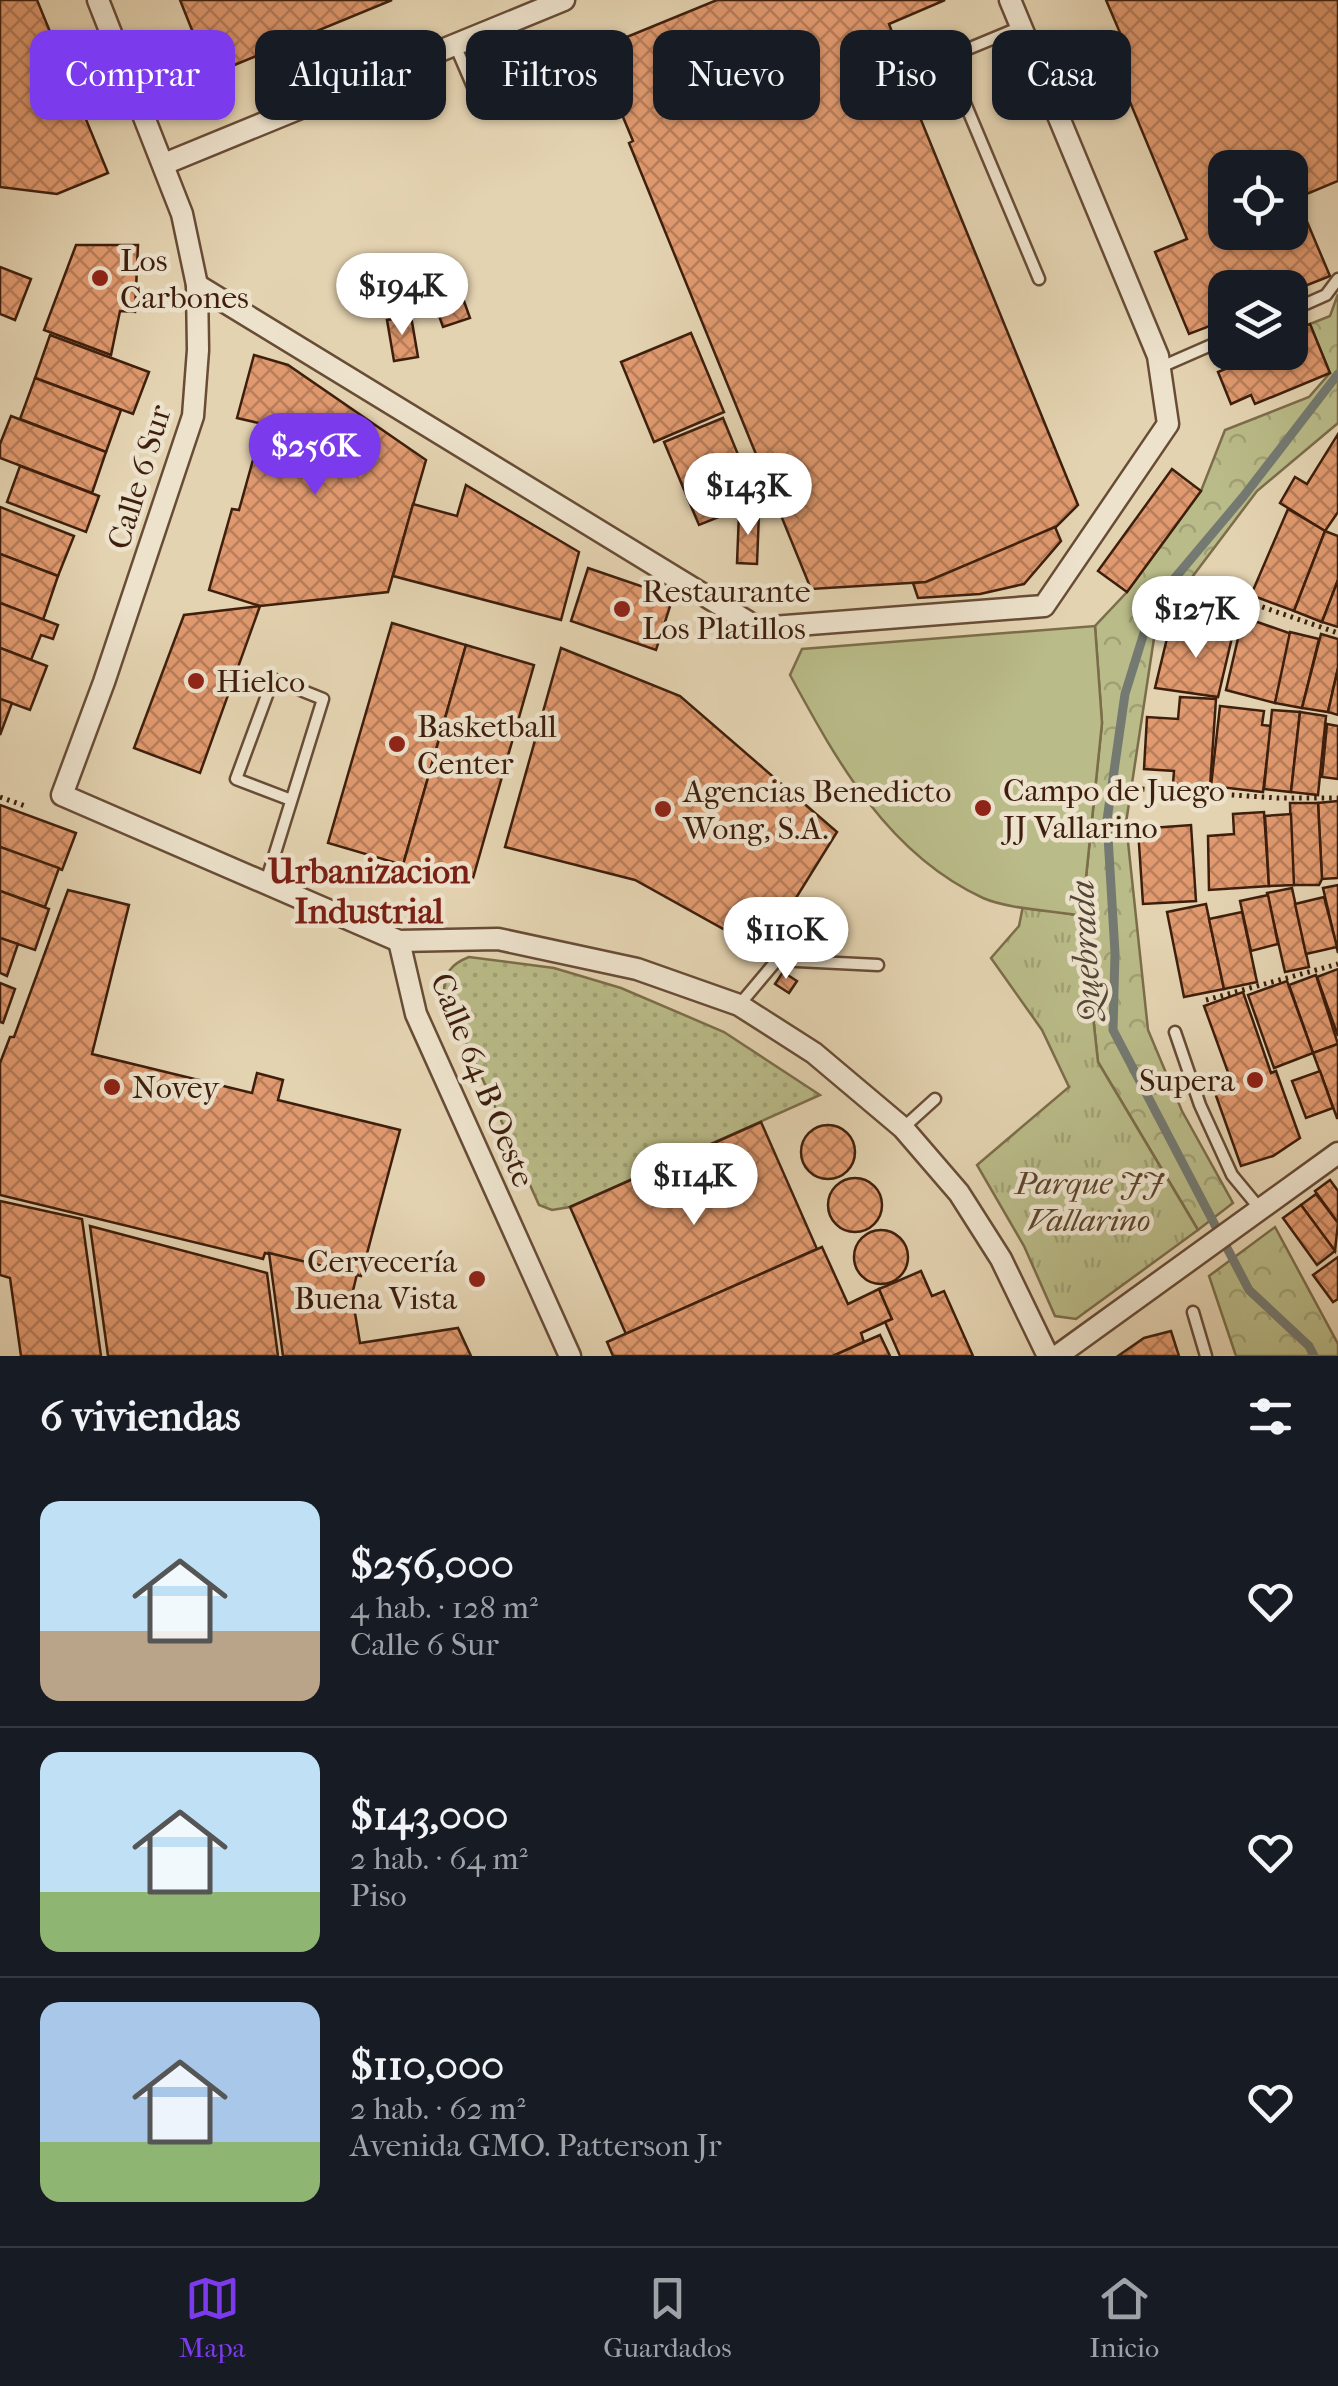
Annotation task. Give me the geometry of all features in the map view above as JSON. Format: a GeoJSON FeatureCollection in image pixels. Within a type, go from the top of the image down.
{"type":"FeatureCollection","features":[{"type":"Feature","properties":{"kind":"street","name":"Calle 6 Sur"},"geometry":{"type":"LineString","coordinates":[[62,795],[104,682],[192,416],[198,350],[197,284],[182,214],[98,0]]}},
{"type":"Feature","properties":{"kind":"street"},"geometry":{"type":"LineString","coordinates":[[164,164],[564,0]]}},
{"type":"Feature","properties":{"kind":"street"},"geometry":{"type":"LineString","coordinates":[[197,284],[758,628],[1044,606],[1168,424],[1158,356],[1010,0]]}},
{"type":"Feature","properties":{"kind":"street","name":"Calle 64 B Oeste"},"geometry":{"type":"LineString","coordinates":[[62,795],[399,941],[416,1014],[570,1356]]}},
{"type":"Feature","properties":{"kind":"street"},"geometry":{"type":"LineString","coordinates":[[399,941],[498,939],[638,969],[739,1005],[814,1054],[903,1128],[959,1194],[1002,1260],[1048,1356]]}},
{"type":"Feature","properties":{"kind":"street"},"geometry":{"type":"LineString","coordinates":[[1057,1356],[1338,1153]]}},
{"type":"Feature","properties":{"kind":"lane"},"geometry":{"type":"LineString","coordinates":[[1022,27],[946,58],[1039,280]]}},
{"type":"Feature","properties":{"kind":"lane"},"geometry":{"type":"LineString","coordinates":[[455,45],[466,70]]}},
{"type":"Feature","properties":{"kind":"lane"},"geometry":{"type":"LineString","coordinates":[[1308,302],[1326,295],[1338,279]]}},
{"type":"Feature","properties":{"kind":"lane"},"geometry":{"type":"LineString","coordinates":[[1160,367],[1208,346]]}},
{"type":"Feature","properties":{"kind":"lane"},"geometry":{"type":"LineString","coordinates":[[266,883],[323,699],[273,679],[236,778],[291,800]]}},
{"type":"Feature","properties":{"kind":"lane"},"geometry":{"type":"LineString","coordinates":[[739,1005],[778,960],[878,965]]}},
{"type":"Feature","properties":{"kind":"lane"},"geometry":{"type":"LineString","coordinates":[[1175,1032],[1200,1105],[1254,1215]]}},
{"type":"Feature","properties":{"kind":"lane"},"geometry":{"type":"LineString","coordinates":[[903,1128],[934,1099]]}},
{"type":"Feature","properties":{"kind":"lane"},"geometry":{"type":"LineString","coordinates":[[1193,1312],[1206,1356]]}},
{"type":"Feature","properties":{"kind":"path"},"geometry":{"type":"LineString","coordinates":[[1248,602],[1338,633]]}},
{"type":"Feature","properties":{"kind":"path"},"geometry":{"type":"LineString","coordinates":[[1127,788],[1338,798]]}},
{"type":"Feature","properties":{"kind":"path"},"geometry":{"type":"LineString","coordinates":[[0,797],[28,807]]}},
{"type":"Feature","properties":{"kind":"path"},"geometry":{"type":"LineString","coordinates":[[1206,1000],[1338,964]]}},
{"type":"Feature","properties":{"kind":"green space"},"geometry":{"type":"Polygon","coordinates":[[[1338,294],[1338,423],[1257,491],[1156,625],[1126,823],[1148,1030],[1182,1111],[1233,1203],[1198,1230],[1098,1062],[1082,916],[1102,723],[1095,626],[1127,592],[1201,491],[1225,430],[1309,397],[1330,373],[1310,324],[1330,316],[1338,294]]]}},
{"type":"Feature","properties":{"kind":"green space","name":"Campo de Juego JJ Vallarino"},"geometry":{"type":"Polygon","coordinates":[[[1095,626],[1102,723],[1082,916],[993,902],[949,879],[920,857],[893,831],[847,773],[790,675],[802,649],[1095,626]]]}},
{"type":"Feature","properties":{"kind":"green space","name":"Parque JJ Vallarino"},"geometry":{"type":"Polygon","coordinates":[[[1023,906],[1082,916],[1098,1062],[1198,1230],[1076,1319],[1055,1316],[1024,1246],[977,1165],[1069,1087],[1042,1030],[991,958],[1019,926],[1023,906]]]}},
{"type":"Feature","properties":{"kind":"green space"},"geometry":{"type":"Polygon","coordinates":[[[469,957],[554,968],[621,988],[724,1032],[820,1095],[570,1207],[552,1210],[539,1205],[444,993],[450,970],[469,957]]]}},
{"type":"Feature","properties":{"kind":"green space"},"geometry":{"type":"Polygon","coordinates":[[[1275,1227],[1338,1344],[1338,1356],[1236,1356],[1209,1276],[1275,1227]]]}},
{"type":"Feature","properties":{"kind":"building"},"geometry":{"type":"Polygon","coordinates":[[[0,0],[37,0],[49,30],[30,30],[30,120],[86,120],[108,173],[57,194],[0,187],[0,0]]]}},
{"type":"Feature","properties":{"kind":"building"},"geometry":{"type":"Polygon","coordinates":[[[180,0],[392,0],[319,30],[255,30],[255,56],[235,65],[235,30],[192,30],[180,0]]]}},
{"type":"Feature","properties":{"kind":"building"},"geometry":{"type":"Polygon","coordinates":[[[717,0],[945,0],[889,24],[891,30],[840,30],[840,120],[921,120],[1078,505],[1054,529],[926,582],[811,589],[629,143],[633,141],[624,120],[633,120],[633,34],[717,0]]]}},
{"type":"Feature","properties":{"kind":"building"},"geometry":{"type":"Polygon","coordinates":[[[1106,0],[1338,0],[1338,181],[1308,193],[1308,150],[1208,150],[1208,250],[1308,250],[1308,224],[1330,276],[1308,285],[1308,270],[1208,270],[1208,327],[1189,334],[1155,252],[1187,239],[1131,104],[1131,30],[1119,30],[1106,0]]]}},
{"type":"Feature","properties":{"kind":"building","name":"Los Carbones"},"geometry":{"type":"Polygon","coordinates":[[[76,245],[138,245],[135,312],[120,311],[111,355],[44,330],[76,245]]]}},
{"type":"Feature","properties":{"kind":"building"},"geometry":{"type":"Polygon","coordinates":[[[0,267],[31,279],[15,320],[0,314],[0,267]]]}},
{"type":"Feature","properties":{"kind":"building"},"geometry":{"type":"Polygon","coordinates":[[[460,290],[470,318],[443,327],[433,299],[460,290]]]}},
{"type":"Feature","properties":{"kind":"building"},"geometry":{"type":"Polygon","coordinates":[[[411,316],[418,357],[394,361],[387,320],[411,316]]]}},
{"type":"Feature","properties":{"kind":"building"},"geometry":{"type":"Polygon","coordinates":[[[1310,324],[1330,373],[1255,404],[1251,395],[1231,404],[1218,372],[1308,370],[1310,324]]]}},
{"type":"Feature","properties":{"kind":"building"},"geometry":{"type":"Polygon","coordinates":[[[691,333],[724,412],[654,442],[621,362],[691,333]]]}},
{"type":"Feature","properties":{"kind":"building"},"geometry":{"type":"Polygon","coordinates":[[[50,335],[149,372],[133,414],[35,378],[50,335]]]}},
{"type":"Feature","properties":{"kind":"building"},"geometry":{"type":"Polygon","coordinates":[[[254,355],[288,365],[426,460],[388,592],[260,606],[209,590],[232,509],[239,510],[263,424],[237,418],[254,355]]]}},
{"type":"Feature","properties":{"kind":"building"},"geometry":{"type":"Polygon","coordinates":[[[35,378],[121,410],[106,452],[20,419],[35,378]]]}},
{"type":"Feature","properties":{"kind":"building"},"geometry":{"type":"Polygon","coordinates":[[[11,416],[106,452],[92,493],[0,458],[0,444],[11,416]]]}},
{"type":"Feature","properties":{"kind":"building"},"geometry":{"type":"Polygon","coordinates":[[[723,418],[746,474],[688,499],[664,442],[723,418]]]}},
{"type":"Feature","properties":{"kind":"building"},"geometry":{"type":"Polygon","coordinates":[[[1338,434],[1338,512],[1325,531],[1280,503],[1295,477],[1307,484],[1338,434]]]}},
{"type":"Feature","properties":{"kind":"building"},"geometry":{"type":"Polygon","coordinates":[[[20,466],[99,496],[86,532],[7,502],[20,466]]]}},
{"type":"Feature","properties":{"kind":"building"},"geometry":{"type":"Polygon","coordinates":[[[1172,469],[1201,491],[1127,592],[1098,571],[1172,469]]]}},
{"type":"Feature","properties":{"kind":"building"},"geometry":{"type":"Polygon","coordinates":[[[745,475],[756,502],[699,525],[688,499],[745,475]]]}},
{"type":"Feature","properties":{"kind":"building"},"geometry":{"type":"Polygon","coordinates":[[[466,485],[579,552],[561,620],[393,576],[413,504],[457,516],[466,485]]]}},
{"type":"Feature","properties":{"kind":"building"},"geometry":{"type":"Polygon","coordinates":[[[0,507],[74,536],[58,576],[0,554],[0,507]]]}},
{"type":"Feature","properties":{"kind":"building"},"geometry":{"type":"Polygon","coordinates":[[[1288,509],[1325,531],[1294,611],[1251,595],[1288,509]]]}},
{"type":"Feature","properties":{"kind":"building"},"geometry":{"type":"Polygon","coordinates":[[[739,513],[759,513],[757,564],[737,563],[739,513]]]}},
{"type":"Feature","properties":{"kind":"building"},"geometry":{"type":"Polygon","coordinates":[[[1055,527],[1061,541],[1024,584],[980,594],[918,598],[913,583],[926,582],[1055,527]]]}},
{"type":"Feature","properties":{"kind":"building"},"geometry":{"type":"Polygon","coordinates":[[[1325,531],[1338,536],[1338,580],[1322,622],[1294,611],[1325,531]]]}},
{"type":"Feature","properties":{"kind":"building"},"geometry":{"type":"Polygon","coordinates":[[[0,554],[58,576],[43,620],[0,603],[0,554]]]}},
{"type":"Feature","properties":{"kind":"building","name":"Restaurante Los Platillos"},"geometry":{"type":"Polygon","coordinates":[[[588,568],[673,597],[656,650],[571,621],[588,568]]]}},
{"type":"Feature","properties":{"kind":"building"},"geometry":{"type":"Polygon","coordinates":[[[1338,580],[1338,627],[1322,622],[1338,580]]]}},
{"type":"Feature","properties":{"kind":"building"},"geometry":{"type":"Polygon","coordinates":[[[0,603],[58,625],[53,639],[41,635],[31,660],[0,648],[0,603]]]}},
{"type":"Feature","properties":{"kind":"building","name":"Hielco"},"geometry":{"type":"Polygon","coordinates":[[[260,606],[200,773],[134,748],[184,615],[260,606]]]}},
{"type":"Feature","properties":{"kind":"building"},"geometry":{"type":"Polygon","coordinates":[[[1243,617],[1292,634],[1275,703],[1226,690],[1243,617]]]}},
{"type":"Feature","properties":{"kind":"building"},"geometry":{"type":"Polygon","coordinates":[[[1203,622],[1234,629],[1218,697],[1155,688],[1169,630],[1199,639],[1203,622]]]}},
{"type":"Feature","properties":{"kind":"building","name":"Basketball Center"},"geometry":{"type":"Polygon","coordinates":[[[392,623],[466,645],[403,865],[328,843],[392,623]]]}},
{"type":"Feature","properties":{"kind":"building"},"geometry":{"type":"Polygon","coordinates":[[[1290,632],[1319,639],[1302,708],[1275,703],[1290,632]]]}},
{"type":"Feature","properties":{"kind":"building"},"geometry":{"type":"Polygon","coordinates":[[[1321,634],[1338,639],[1338,668],[1328,712],[1302,708],[1321,634]]]}},
{"type":"Feature","properties":{"kind":"building"},"geometry":{"type":"Polygon","coordinates":[[[466,645],[534,665],[471,885],[403,865],[466,645]]]}},
{"type":"Feature","properties":{"kind":"building"},"geometry":{"type":"Polygon","coordinates":[[[0,648],[47,666],[30,710],[0,699],[0,648]]]}},
{"type":"Feature","properties":{"kind":"building","name":"Agencias Benedicto Wong, S.A."},"geometry":{"type":"Polygon","coordinates":[[[561,648],[680,696],[837,832],[763,951],[635,880],[505,847],[561,648]]]}},
{"type":"Feature","properties":{"kind":"building"},"geometry":{"type":"Polygon","coordinates":[[[1338,668],[1338,715],[1328,712],[1338,668]]]}},
{"type":"Feature","properties":{"kind":"building"},"geometry":{"type":"Polygon","coordinates":[[[1180,697],[1216,699],[1210,787],[1173,784],[1174,771],[1144,769],[1147,717],[1178,719],[1180,697]]]}},
{"type":"Feature","properties":{"kind":"building"},"geometry":{"type":"Polygon","coordinates":[[[0,699],[12,703],[0,735],[0,699]]]}},
{"type":"Feature","properties":{"kind":"building"},"geometry":{"type":"Polygon","coordinates":[[[1220,706],[1264,711],[1262,725],[1271,726],[1263,792],[1211,786],[1220,706]]]}},
{"type":"Feature","properties":{"kind":"building"},"geometry":{"type":"Polygon","coordinates":[[[1272,710],[1300,712],[1291,792],[1264,789],[1272,710]]]}},
{"type":"Feature","properties":{"kind":"building"},"geometry":{"type":"Polygon","coordinates":[[[1300,712],[1326,716],[1318,795],[1291,792],[1300,712]]]}},
{"type":"Feature","properties":{"kind":"building"},"geometry":{"type":"Polygon","coordinates":[[[1327,724],[1338,726],[1338,779],[1322,777],[1327,724]]]}},
{"type":"Feature","properties":{"kind":"building"},"geometry":{"type":"Polygon","coordinates":[[[1338,801],[1338,878],[1322,879],[1318,803],[1338,801]]]}},
{"type":"Feature","properties":{"kind":"building"},"geometry":{"type":"Polygon","coordinates":[[[1290,803],[1318,803],[1322,879],[1319,885],[1292,885],[1290,803]]]}},
{"type":"Feature","properties":{"kind":"building"},"geometry":{"type":"Polygon","coordinates":[[[0,805],[76,833],[62,870],[0,847],[0,805]]]}},
{"type":"Feature","properties":{"kind":"building"},"geometry":{"type":"Polygon","coordinates":[[[1264,812],[1269,886],[1209,890],[1208,836],[1234,834],[1233,814],[1264,812]]]}},
{"type":"Feature","properties":{"kind":"building"},"geometry":{"type":"Polygon","coordinates":[[[1291,814],[1294,885],[1269,886],[1265,816],[1291,814]]]}},
{"type":"Feature","properties":{"kind":"building"},"geometry":{"type":"Polygon","coordinates":[[[1191,825],[1196,901],[1143,904],[1138,829],[1191,825]]]}},
{"type":"Feature","properties":{"kind":"building"},"geometry":{"type":"Polygon","coordinates":[[[0,847],[59,868],[45,907],[0,891],[0,847]]]}},
{"type":"Feature","properties":{"kind":"building"},"geometry":{"type":"Polygon","coordinates":[[[1338,885],[1338,953],[1323,888],[1338,885]]]}},
{"type":"Feature","properties":{"kind":"building"},"geometry":{"type":"Polygon","coordinates":[[[1292,888],[1309,967],[1285,972],[1267,893],[1292,888]]]}},
{"type":"Feature","properties":{"kind":"building","name":"Novey"},"geometry":{"type":"Polygon","coordinates":[[[68,890],[129,905],[92,1054],[252,1093],[257,1073],[283,1080],[278,1100],[400,1130],[361,1276],[265,1253],[263,1259],[0,1195],[0,1063],[10,1037],[14,1037],[68,890]]]}},
{"type":"Feature","properties":{"kind":"building"},"geometry":{"type":"Polygon","coordinates":[[[0,891],[49,909],[35,950],[0,938],[0,891]]]}},
{"type":"Feature","properties":{"kind":"building"},"geometry":{"type":"Polygon","coordinates":[[[1268,895],[1278,944],[1251,951],[1240,901],[1268,895]]]}},
{"type":"Feature","properties":{"kind":"building"},"geometry":{"type":"Polygon","coordinates":[[[1324,897],[1337,947],[1306,954],[1295,904],[1324,897]]]}},
{"type":"Feature","properties":{"kind":"building"},"geometry":{"type":"Polygon","coordinates":[[[1206,904],[1224,989],[1184,997],[1167,912],[1206,904]]]}},
{"type":"Feature","properties":{"kind":"building"},"geometry":{"type":"Polygon","coordinates":[[[1242,912],[1257,982],[1224,989],[1209,919],[1242,912]]]}},
{"type":"Feature","properties":{"kind":"building"},"geometry":{"type":"Polygon","coordinates":[[[0,938],[18,944],[7,976],[0,973],[0,938]]]}},
{"type":"Feature","properties":{"kind":"building"},"geometry":{"type":"Polygon","coordinates":[[[1338,969],[1338,1036],[1317,977],[1338,969]]]}},
{"type":"Feature","properties":{"kind":"building"},"geometry":{"type":"Polygon","coordinates":[[[783,972],[797,981],[789,993],[775,984],[783,972]]]}},
{"type":"Feature","properties":{"kind":"building"},"geometry":{"type":"Polygon","coordinates":[[[1316,975],[1338,1044],[1313,1053],[1289,985],[1316,975]]]}},
{"type":"Feature","properties":{"kind":"building"},"geometry":{"type":"Polygon","coordinates":[[[1287,981],[1313,1053],[1274,1068],[1248,995],[1287,981]]]}},
{"type":"Feature","properties":{"kind":"building"},"geometry":{"type":"Polygon","coordinates":[[[0,983],[15,989],[3,1023],[0,1022],[0,983]]]}},
{"type":"Feature","properties":{"kind":"building","name":"Supera"},"geometry":{"type":"Polygon","coordinates":[[[1243,992],[1271,1073],[1276,1071],[1300,1138],[1273,1156],[1241,1166],[1215,1093],[1233,1086],[1204,1006],[1243,992]]]}},
{"type":"Feature","properties":{"kind":"building"},"geometry":{"type":"Polygon","coordinates":[[[1338,1044],[1338,1118],[1337,1118],[1313,1053],[1338,1044]]]}},
{"type":"Feature","properties":{"kind":"building"},"geometry":{"type":"Polygon","coordinates":[[[1320,1071],[1333,1108],[1306,1118],[1292,1081],[1320,1071]]]}},
{"type":"Feature","properties":{"kind":"building"},"geometry":{"type":"Polygon","coordinates":[[[761,1122],[817,1249],[626,1334],[570,1207],[761,1122]]]}},
{"type":"Feature","properties":{"kind":"building"},"geometry":{"type":"Polygon","coordinates":[[[828,1125],[847,1133],[855,1152],[847,1171],[828,1179],[809,1171],[801,1152],[809,1133],[828,1125]]]}},
{"type":"Feature","properties":{"kind":"building"},"geometry":{"type":"Polygon","coordinates":[[[855,1178],[874,1186],[882,1205],[874,1224],[855,1232],[836,1224],[828,1205],[836,1186],[855,1178]]]}},
{"type":"Feature","properties":{"kind":"building"},"geometry":{"type":"Polygon","coordinates":[[[1330,1180],[1338,1191],[1338,1223],[1315,1191],[1330,1180]]]}},
{"type":"Feature","properties":{"kind":"building"},"geometry":{"type":"Polygon","coordinates":[[[1316,1194],[1338,1223],[1335,1251],[1301,1205],[1316,1194]]]}},
{"type":"Feature","properties":{"kind":"building"},"geometry":{"type":"Polygon","coordinates":[[[0,1201],[82,1219],[101,1356],[21,1356],[10,1278],[0,1275],[0,1201]]]}},
{"type":"Feature","properties":{"kind":"building"},"geometry":{"type":"Polygon","coordinates":[[[1301,1205],[1335,1251],[1317,1265],[1283,1218],[1301,1205]]]}},
{"type":"Feature","properties":{"kind":"building"},"geometry":{"type":"Polygon","coordinates":[[[90,1226],[267,1273],[278,1356],[108,1356],[90,1226]]]}},
{"type":"Feature","properties":{"kind":"building"},"geometry":{"type":"Polygon","coordinates":[[[881,1230],[900,1238],[908,1257],[900,1276],[881,1284],[862,1276],[854,1257],[862,1238],[881,1230]]]}},
{"type":"Feature","properties":{"kind":"building"},"geometry":{"type":"Polygon","coordinates":[[[822,1247],[848,1304],[879,1289],[892,1319],[861,1333],[864,1342],[833,1356],[613,1356],[607,1342],[822,1247]]]}},
{"type":"Feature","properties":{"kind":"building"},"geometry":{"type":"Polygon","coordinates":[[[269,1253],[357,1274],[352,1295],[360,1343],[458,1328],[471,1356],[283,1356],[269,1253]]]}},
{"type":"Feature","properties":{"kind":"building"},"geometry":{"type":"Polygon","coordinates":[[[1338,1257],[1338,1299],[1333,1302],[1313,1275],[1338,1257]]]}},
{"type":"Feature","properties":{"kind":"building"},"geometry":{"type":"Polygon","coordinates":[[[921,1271],[932,1296],[944,1291],[973,1356],[900,1356],[885,1322],[892,1319],[879,1289],[921,1271]]]}},
{"type":"Feature","properties":{"kind":"building"},"geometry":{"type":"Polygon","coordinates":[[[1171,1331],[1179,1356],[1118,1356],[1144,1338],[1171,1331]]]}},
{"type":"Feature","properties":{"kind":"building"},"geometry":{"type":"Polygon","coordinates":[[[880,1335],[890,1356],[833,1356],[864,1342],[880,1335]]]}},
{"type":"Feature","properties":{"kind":"waterway","name":"Quebrada"},"geometry":{"type":"LineString","coordinates":[[1314,1356],[1309,1346],[1249,1290],[1113,1030],[1115,953],[1107,820],[1125,694],[1153,604],[1243,497],[1338,374]]}},
{"type":"Feature","properties":{"kind":"place","name":"Los Carbones"},"geometry":{"type":"Point","coordinates":[100,278]}},
{"type":"Feature","properties":{"kind":"place","name":"Restaurante Los Platillos"},"geometry":{"type":"Point","coordinates":[622,609]}},
{"type":"Feature","properties":{"kind":"place","name":"Hielco"},"geometry":{"type":"Point","coordinates":[196,681]}},
{"type":"Feature","properties":{"kind":"place","name":"Basketball Center"},"geometry":{"type":"Point","coordinates":[397,744]}},
{"type":"Feature","properties":{"kind":"place","name":"Campo de Juego JJ Vallarino"},"geometry":{"type":"Point","coordinates":[983,808]}},
{"type":"Feature","properties":{"kind":"place","name":"Agencias Benedicto Wong, S.A."},"geometry":{"type":"Point","coordinates":[663,809]}},
{"type":"Feature","properties":{"kind":"place","name":"Supera"},"geometry":{"type":"Point","coordinates":[1255,1080]}},
{"type":"Feature","properties":{"kind":"place","name":"Novey"},"geometry":{"type":"Point","coordinates":[112,1087]}},
{"type":"Feature","properties":{"kind":"place","name":"Cervecería Buena Vista"},"geometry":{"type":"Point","coordinates":[477,1279]}},
{"type":"Feature","properties":{"kind":"district","name":"Urbanizacion Industrial"},"geometry":{"type":"Point","coordinates":[369,891]}}]}
